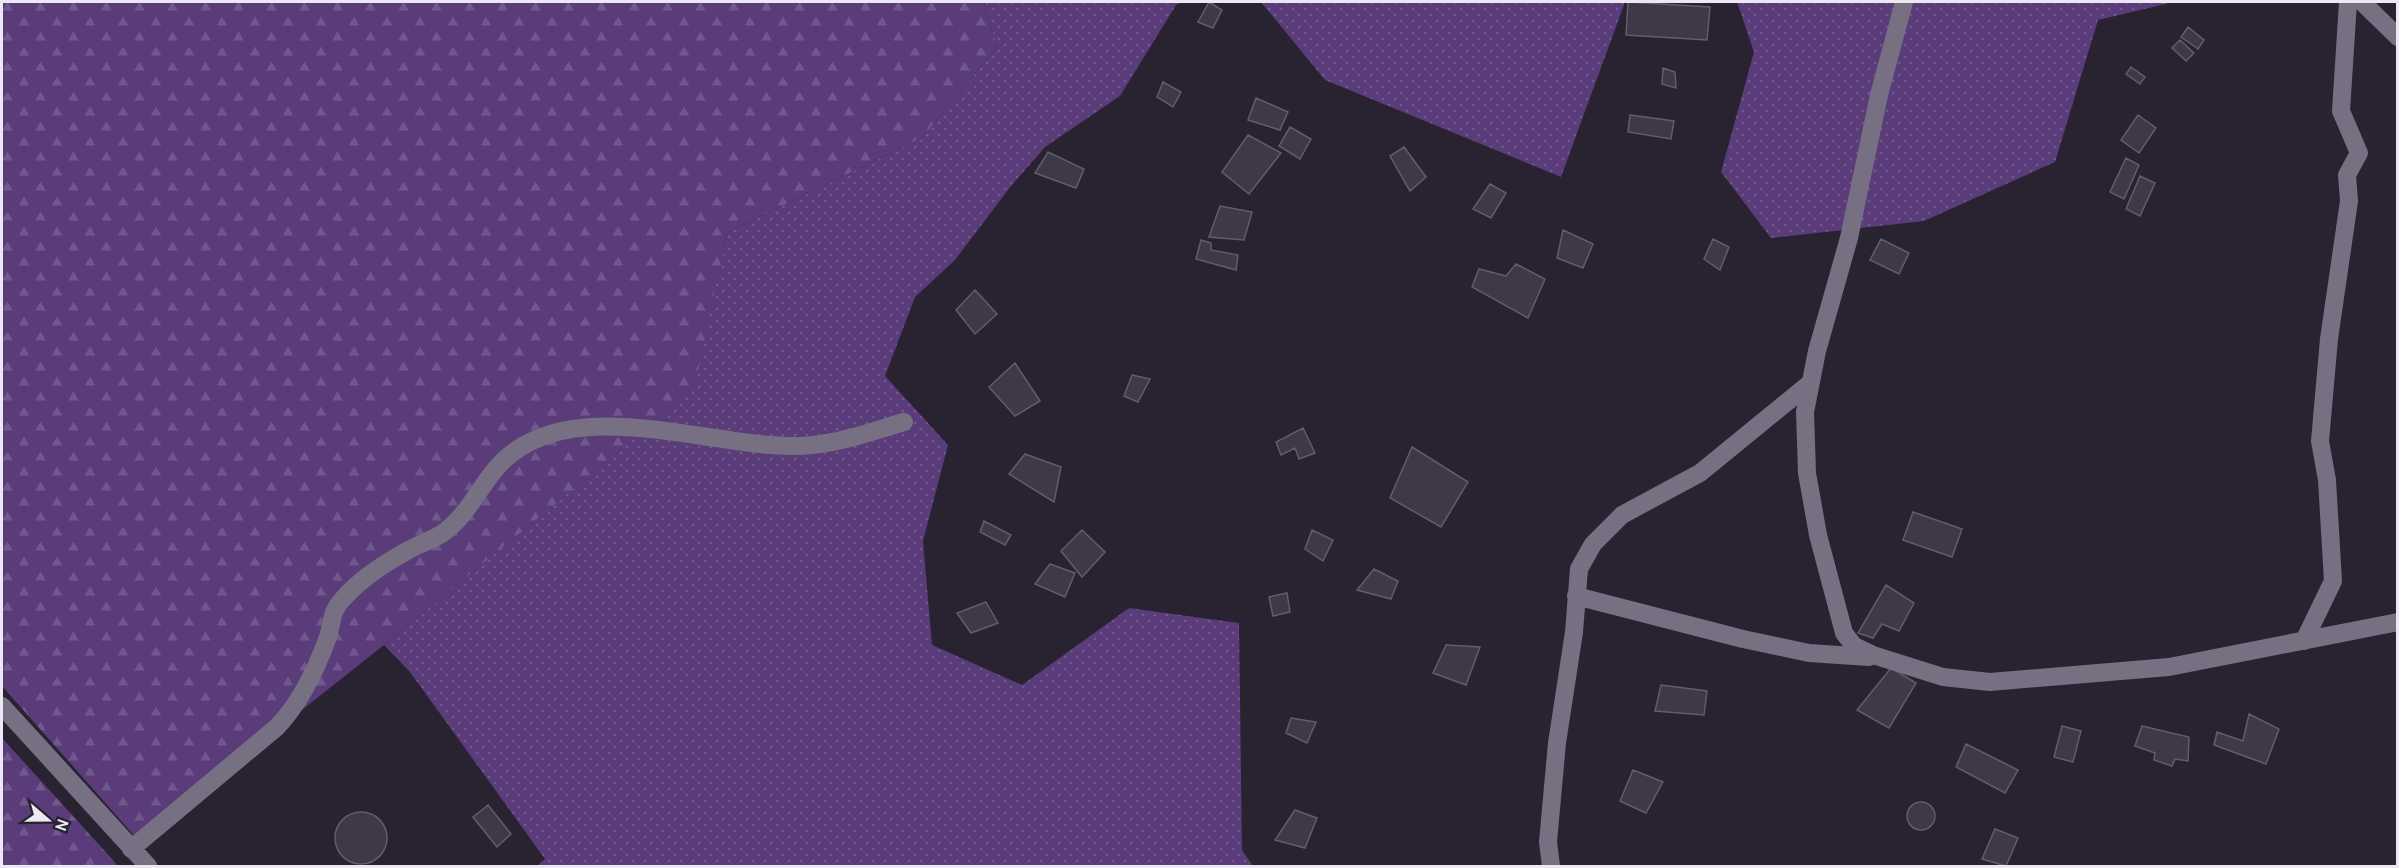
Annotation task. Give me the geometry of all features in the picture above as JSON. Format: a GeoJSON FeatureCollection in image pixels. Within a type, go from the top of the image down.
{"type":"FeatureCollection","features":[{"type":"Feature","properties":{"kind":"street"},"geometry":{"type":"LineString","coordinates":[[1904,2],[1880,95],[1849,238],[1809,384],[1804,412],[1807,473],[1818,535],[1844,633],[1854,646],[1943,677],[1990,682],[2169,667],[2397,622]]}},
{"type":"Feature","properties":{"kind":"street"},"geometry":{"type":"LineString","coordinates":[[2304,640],[2333,581],[2327,480],[2320,441],[2329,339],[2349,201],[2347,175],[2359,153],[2341,111],[2348,2]]}},
{"type":"Feature","properties":{"kind":"street"},"geometry":{"type":"LineString","coordinates":[[2362,2],[2397,37]]}},
{"type":"Feature","properties":{"kind":"street"},"geometry":{"type":"LineString","coordinates":[[1551,867],[1548,842],[1557,743],[1579,568],[1593,544],[1622,515],[1700,473],[1809,384]]}},
{"type":"Feature","properties":{"kind":"street"},"geometry":{"type":"LineString","coordinates":[[131,849],[277,727],[294,709],[310,681],[328,635],[332,616],[341,601],[407,551],[447,530],[511,453],[540,439],[580,426],[621,427],[756,445],[800,446],[845,440],[904,422]]}},
{"type":"Feature","properties":{"kind":"street"},"geometry":{"type":"LineString","coordinates":[[1576,596],[1765,644],[1809,652],[1886,659]]}},
{"type":"Feature","properties":{"kind":"street"},"geometry":{"type":"LineString","coordinates":[[2,706],[148,867]]}},
{"type":"Feature","properties":{"kind":"green space"},"geometry":{"type":"Polygon","coordinates":[[[2,2],[984,2],[997,47],[923,137],[727,233],[694,390],[384,645],[138,840],[2,686],[2,2]]]}},
{"type":"Feature","properties":{"kind":"green space"},"geometry":{"type":"Polygon","coordinates":[[[984,2],[1182,2],[1176,5],[1120,96],[1045,147],[1011,186],[955,260],[915,297],[885,376],[948,445],[923,541],[932,645],[1022,685],[1129,608],[1239,623],[1242,850],[1253,866],[537,866],[545,859],[410,672],[384,645],[693,390],[727,233],[923,137],[997,47],[984,2]]]}},
{"type":"Feature","properties":{"kind":"green space"},"geometry":{"type":"Polygon","coordinates":[[[1261,2],[1625,2],[1561,177],[1325,80],[1261,2]]]}},
{"type":"Feature","properties":{"kind":"green space"},"geometry":{"type":"Polygon","coordinates":[[[1737,2],[2174,2],[2098,20],[2055,162],[1924,221],[1771,238],[1721,172],[1754,52],[1737,2]]]}},
{"type":"Feature","properties":{"kind":"green space"},"geometry":{"type":"Polygon","coordinates":[[[2,738],[113,860],[118,866],[2,866],[2,738]]]}},
{"type":"Feature","properties":{"kind":"building"},"geometry":{"type":"Polygon","coordinates":[[[1209,2],[1222,10],[1213,28],[1198,22],[1209,2]]]}},
{"type":"Feature","properties":{"kind":"building"},"geometry":{"type":"Polygon","coordinates":[[[1628,2],[1710,7],[1707,40],[1626,35],[1628,2]]]}},
{"type":"Feature","properties":{"kind":"building"},"geometry":{"type":"Polygon","coordinates":[[[2188,27],[2204,40],[2198,49],[2181,37],[2188,27]]]}},
{"type":"Feature","properties":{"kind":"building"},"geometry":{"type":"Polygon","coordinates":[[[2180,40],[2194,53],[2186,61],[2172,48],[2180,40]]]}},
{"type":"Feature","properties":{"kind":"building"},"geometry":{"type":"Polygon","coordinates":[[[2131,67],[2145,77],[2140,84],[2126,74],[2131,67]]]}},
{"type":"Feature","properties":{"kind":"building"},"geometry":{"type":"Polygon","coordinates":[[[1663,68],[1675,72],[1676,88],[1662,84],[1663,68]]]}},
{"type":"Feature","properties":{"kind":"building"},"geometry":{"type":"Polygon","coordinates":[[[1163,82],[1181,92],[1173,107],[1157,97],[1163,82]]]}},
{"type":"Feature","properties":{"kind":"building"},"geometry":{"type":"Polygon","coordinates":[[[1256,98],[1288,112],[1280,130],[1248,120],[1256,98]]]}},
{"type":"Feature","properties":{"kind":"building"},"geometry":{"type":"Polygon","coordinates":[[[1630,115],[1674,121],[1671,139],[1628,132],[1630,115]]]}},
{"type":"Feature","properties":{"kind":"building"},"geometry":{"type":"Polygon","coordinates":[[[2138,115],[2156,128],[2139,153],[2121,140],[2138,115]]]}},
{"type":"Feature","properties":{"kind":"building"},"geometry":{"type":"Polygon","coordinates":[[[1290,127],[1311,139],[1300,159],[1279,146],[1290,127]]]}},
{"type":"Feature","properties":{"kind":"building"},"geometry":{"type":"Polygon","coordinates":[[[1248,135],[1281,153],[1249,194],[1222,172],[1248,135]]]}},
{"type":"Feature","properties":{"kind":"building"},"geometry":{"type":"Polygon","coordinates":[[[1404,147],[1426,177],[1410,191],[1390,156],[1404,147]]]}},
{"type":"Feature","properties":{"kind":"building"},"geometry":{"type":"Polygon","coordinates":[[[1048,152],[1084,169],[1076,188],[1035,173],[1048,152]]]}},
{"type":"Feature","properties":{"kind":"building"},"geometry":{"type":"Polygon","coordinates":[[[2126,158],[2139,165],[2124,199],[2110,192],[2126,158]]]}},
{"type":"Feature","properties":{"kind":"building"},"geometry":{"type":"Polygon","coordinates":[[[2140,176],[2155,183],[2140,216],[2126,209],[2140,176]]]}},
{"type":"Feature","properties":{"kind":"building"},"geometry":{"type":"Polygon","coordinates":[[[1490,184],[1506,193],[1491,218],[1473,209],[1490,184]]]}},
{"type":"Feature","properties":{"kind":"building"},"geometry":{"type":"Polygon","coordinates":[[[1220,206],[1252,212],[1244,240],[1209,237],[1220,206]]]}},
{"type":"Feature","properties":{"kind":"building"},"geometry":{"type":"Polygon","coordinates":[[[1563,230],[1593,244],[1583,268],[1557,258],[1563,230]]]}},
{"type":"Feature","properties":{"kind":"building"},"geometry":{"type":"Polygon","coordinates":[[[1713,239],[1729,247],[1720,270],[1704,259],[1713,239]]]}},
{"type":"Feature","properties":{"kind":"building"},"geometry":{"type":"Polygon","coordinates":[[[1881,239],[1909,253],[1899,274],[1870,260],[1881,239]]]}},
{"type":"Feature","properties":{"kind":"building"},"geometry":{"type":"Polygon","coordinates":[[[1201,240],[1211,243],[1211,250],[1238,255],[1236,270],[1196,259],[1201,240]]]}},
{"type":"Feature","properties":{"kind":"building"},"geometry":{"type":"Polygon","coordinates":[[[1516,264],[1545,279],[1528,318],[1472,287],[1479,269],[1506,276],[1516,264]]]}},
{"type":"Feature","properties":{"kind":"building"},"geometry":{"type":"Polygon","coordinates":[[[975,290],[997,314],[975,334],[956,310],[975,290]]]}},
{"type":"Feature","properties":{"kind":"building"},"geometry":{"type":"Polygon","coordinates":[[[1015,363],[1040,401],[1015,416],[989,387],[1015,363]]]}},
{"type":"Feature","properties":{"kind":"building"},"geometry":{"type":"Polygon","coordinates":[[[1132,375],[1150,379],[1138,402],[1124,396],[1132,375]]]}},
{"type":"Feature","properties":{"kind":"building"},"geometry":{"type":"Polygon","coordinates":[[[1303,428],[1315,453],[1299,459],[1295,448],[1281,455],[1276,442],[1303,428]]]}},
{"type":"Feature","properties":{"kind":"building"},"geometry":{"type":"Polygon","coordinates":[[[1412,447],[1468,482],[1441,527],[1390,498],[1412,447]]]}},
{"type":"Feature","properties":{"kind":"building"},"geometry":{"type":"Polygon","coordinates":[[[1025,454],[1061,467],[1054,502],[1009,474],[1025,454]]]}},
{"type":"Feature","properties":{"kind":"building"},"geometry":{"type":"Polygon","coordinates":[[[1913,512],[1962,529],[1952,557],[1903,540],[1913,512]]]}},
{"type":"Feature","properties":{"kind":"building"},"geometry":{"type":"Polygon","coordinates":[[[984,521],[1011,535],[1005,545],[980,532],[984,521]]]}},
{"type":"Feature","properties":{"kind":"building"},"geometry":{"type":"Polygon","coordinates":[[[1082,530],[1105,552],[1082,577],[1061,551],[1082,530]]]}},
{"type":"Feature","properties":{"kind":"building"},"geometry":{"type":"Polygon","coordinates":[[[1312,530],[1333,540],[1323,561],[1305,549],[1312,530]]]}},
{"type":"Feature","properties":{"kind":"building"},"geometry":{"type":"Polygon","coordinates":[[[1050,564],[1075,573],[1065,597],[1035,584],[1050,564]]]}},
{"type":"Feature","properties":{"kind":"building"},"geometry":{"type":"Polygon","coordinates":[[[1374,569],[1398,581],[1391,599],[1357,590],[1374,569]]]}},
{"type":"Feature","properties":{"kind":"building"},"geometry":{"type":"Polygon","coordinates":[[[1886,585],[1914,603],[1899,631],[1882,624],[1873,638],[1858,633],[1886,585]]]}},
{"type":"Feature","properties":{"kind":"building"},"geometry":{"type":"Polygon","coordinates":[[[1287,593],[1290,612],[1273,616],[1269,597],[1287,593]]]}},
{"type":"Feature","properties":{"kind":"building"},"geometry":{"type":"Polygon","coordinates":[[[986,602],[998,623],[971,633],[957,613],[986,602]]]}},
{"type":"Feature","properties":{"kind":"building"},"geometry":{"type":"Polygon","coordinates":[[[1446,645],[1480,647],[1466,685],[1433,673],[1446,645]]]}},
{"type":"Feature","properties":{"kind":"building"},"geometry":{"type":"Polygon","coordinates":[[[1891,668],[1916,683],[1889,728],[1857,710],[1891,668]]]}},
{"type":"Feature","properties":{"kind":"building"},"geometry":{"type":"Polygon","coordinates":[[[1661,685],[1707,691],[1704,715],[1655,711],[1661,685]]]}},
{"type":"Feature","properties":{"kind":"building"},"geometry":{"type":"Polygon","coordinates":[[[2249,714],[2279,729],[2266,764],[2214,745],[2217,732],[2243,741],[2249,714]]]}},
{"type":"Feature","properties":{"kind":"building"},"geometry":{"type":"Polygon","coordinates":[[[1291,718],[1316,722],[1307,743],[1286,733],[1291,718]]]}},
{"type":"Feature","properties":{"kind":"building"},"geometry":{"type":"Polygon","coordinates":[[[2062,726],[2081,731],[2073,762],[2054,757],[2062,726]]]}},
{"type":"Feature","properties":{"kind":"building"},"geometry":{"type":"Polygon","coordinates":[[[2142,726],[2189,737],[2188,761],[2175,759],[2172,766],[2154,760],[2155,753],[2135,746],[2142,726]]]}},
{"type":"Feature","properties":{"kind":"building"},"geometry":{"type":"Polygon","coordinates":[[[1966,744],[2018,770],[2005,793],[1956,767],[1966,744]]]}},
{"type":"Feature","properties":{"kind":"building"},"geometry":{"type":"Polygon","coordinates":[[[1633,770],[1663,782],[1646,813],[1620,801],[1633,770]]]}},
{"type":"Feature","properties":{"kind":"building"},"geometry":{"type":"Polygon","coordinates":[[[1921,802],[1931,806],[1935,816],[1931,826],[1921,830],[1911,826],[1907,816],[1911,806],[1921,802]]]}},
{"type":"Feature","properties":{"kind":"building"},"geometry":{"type":"Polygon","coordinates":[[[488,805],[511,834],[497,847],[473,817],[488,805]]]}},
{"type":"Feature","properties":{"kind":"building"},"geometry":{"type":"Polygon","coordinates":[[[1295,810],[1317,818],[1305,848],[1275,840],[1295,810]]]}},
{"type":"Feature","properties":{"kind":"building"},"geometry":{"type":"Polygon","coordinates":[[[356,812],[366,812],[380,819],[387,838],[380,857],[366,864],[356,864],[346,860],[339,853],[335,843],[335,833],[339,823],[346,816],[356,812]]]}},
{"type":"Feature","properties":{"kind":"building"},"geometry":{"type":"Polygon","coordinates":[[[1995,829],[2018,838],[2006,866],[1982,859],[1995,829]]]}}]}
